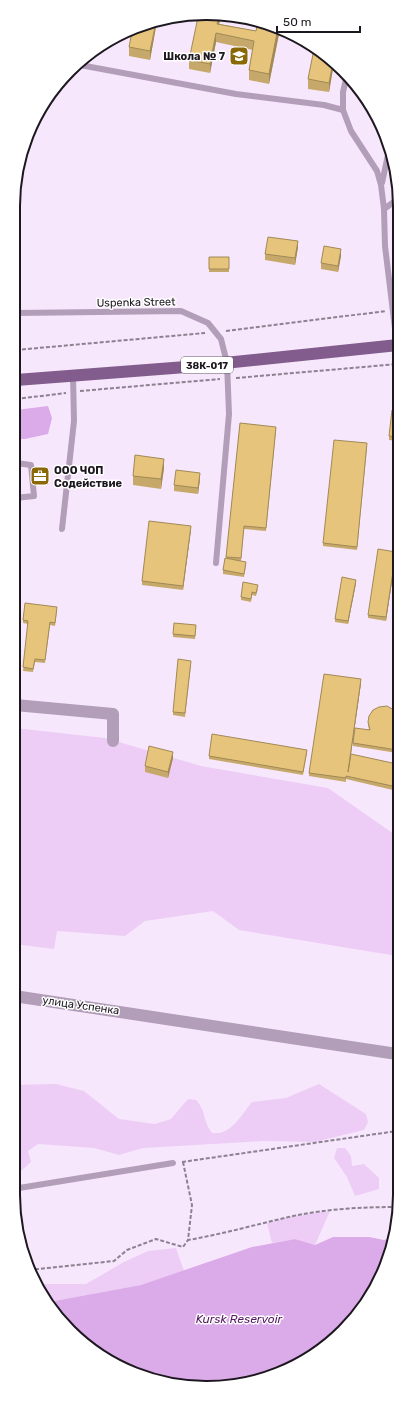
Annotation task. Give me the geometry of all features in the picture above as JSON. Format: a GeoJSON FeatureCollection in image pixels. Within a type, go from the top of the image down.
{"type":"FeatureCollection","features":[{"type":"Feature","properties":{"kind":"main road","name":"38К-017"},"geometry":{"type":"LineString","coordinates":[[20,380],[227,363],[393,346]]}},
{"type":"Feature","properties":{"kind":"street"},"geometry":{"type":"LineString","coordinates":[[20,705],[113,714],[114,741]]}},
{"type":"Feature","properties":{"kind":"street","name":"улица Успенка"},"geometry":{"type":"LineString","coordinates":[[20,997],[149,1015],[393,1053]]}},
{"type":"Feature","properties":{"kind":"lane"},"geometry":{"type":"LineString","coordinates":[[84,66],[236,94],[324,105],[343,110]]}},
{"type":"Feature","properties":{"kind":"lane"},"geometry":{"type":"LineString","coordinates":[[345,82],[343,92],[343,110],[351,131],[377,171],[382,185],[385,246],[393,307]]}},
{"type":"Feature","properties":{"kind":"lane"},"geometry":{"type":"LineString","coordinates":[[382,185],[387,159]]}},
{"type":"Feature","properties":{"kind":"lane"},"geometry":{"type":"LineString","coordinates":[[384,209],[393,203]]}},
{"type":"Feature","properties":{"kind":"lane","name":"Uspenka Street"},"geometry":{"type":"LineString","coordinates":[[20,313],[181,311],[208,323],[221,339],[227,363],[229,414],[216,563]]}},
{"type":"Feature","properties":{"kind":"lane"},"geometry":{"type":"LineString","coordinates":[[62,529],[74,421],[73,375]]}},
{"type":"Feature","properties":{"kind":"lane"},"geometry":{"type":"LineString","coordinates":[[20,463],[31,465],[34,496],[20,498]]}},
{"type":"Feature","properties":{"kind":"lane"},"geometry":{"type":"LineString","coordinates":[[20,1188],[173,1163]]}},
{"type":"Feature","properties":{"kind":"path"},"geometry":{"type":"LineString","coordinates":[[20,399],[74,392],[393,364]]}},
{"type":"Feature","properties":{"kind":"path"},"geometry":{"type":"LineString","coordinates":[[173,1163],[393,1131]]}},
{"type":"Feature","properties":{"kind":"path"},"geometry":{"type":"LineString","coordinates":[[35,1269],[114,1261],[126,1250],[156,1239],[183,1247],[188,1240],[192,1205],[183,1162]]}},
{"type":"Feature","properties":{"kind":"path"},"geometry":{"type":"LineString","coordinates":[[188,1240],[240,1230],[293,1216],[366,1207],[393,1207]]}},
{"type":"Feature","properties":{"kind":"shaded area"},"geometry":{"type":"Polygon","coordinates":[[[48,406],[52,418],[48,434],[20,439],[20,410],[48,406]]]}},
{"type":"Feature","properties":{"kind":"shaded area"},"geometry":{"type":"Polygon","coordinates":[[[20,729],[105,738],[201,766],[328,788],[393,833],[393,955],[239,930],[213,911],[145,921],[125,936],[57,931],[54,949],[20,945],[20,729]]]}},
{"type":"Feature","properties":{"kind":"shaded area"},"geometry":{"type":"Polygon","coordinates":[[[56,1084],[84,1091],[119,1119],[155,1124],[171,1119],[188,1099],[196,1100],[202,1108],[207,1124],[212,1133],[219,1133],[235,1124],[252,1102],[286,1098],[319,1084],[366,1114],[368,1122],[364,1130],[315,1142],[263,1141],[143,1148],[119,1155],[94,1148],[38,1144],[28,1151],[31,1162],[22,1170],[20,1170],[20,1085],[56,1084]]]}},
{"type":"Feature","properties":{"kind":"shaded area"},"geometry":{"type":"Polygon","coordinates":[[[337,1148],[345,1148],[351,1156],[352,1166],[364,1164],[379,1178],[379,1189],[355,1196],[347,1177],[334,1158],[337,1148]]]}},
{"type":"Feature","properties":{"kind":"shaded area"},"geometry":{"type":"Polygon","coordinates":[[[330,1211],[315,1245],[295,1239],[272,1243],[267,1223],[293,1216],[330,1211]]]}},
{"type":"Feature","properties":{"kind":"shaded area","name":"Kursk Reservoir"},"geometry":{"type":"Polygon","coordinates":[[[333,1237],[369,1237],[384,1240],[388,1239],[374,1277],[362,1298],[347,1317],[329,1335],[310,1350],[278,1367],[255,1375],[219,1381],[194,1381],[158,1375],[135,1367],[103,1350],[84,1335],[66,1317],[54,1301],[141,1285],[252,1247],[295,1239],[315,1245],[333,1237]]]}},
{"type":"Feature","properties":{"kind":"shaded area"},"geometry":{"type":"Polygon","coordinates":[[[176,1248],[184,1271],[141,1285],[54,1301],[43,1284],[86,1284],[124,1262],[148,1251],[176,1248]]]}},
{"type":"Feature","properties":{"kind":"building"},"geometry":{"type":"Polygon","coordinates":[[[197,20],[218,20],[217,24],[256,31],[257,27],[277,34],[269,74],[249,70],[254,41],[216,33],[210,64],[189,60],[197,20]]]}},
{"type":"Feature","properties":{"kind":"building"},"geometry":{"type":"Polygon","coordinates":[[[155,27],[150,51],[129,47],[131,36],[155,27]]]}},
{"type":"Feature","properties":{"kind":"building"},"geometry":{"type":"Polygon","coordinates":[[[313,53],[332,69],[329,83],[308,79],[313,53]]]}},
{"type":"Feature","properties":{"kind":"building"},"geometry":{"type":"Polygon","coordinates":[[[268,237],[298,241],[295,258],[265,254],[268,237]]]}},
{"type":"Feature","properties":{"kind":"building"},"geometry":{"type":"Polygon","coordinates":[[[324,246],[341,249],[338,266],[321,263],[324,246]]]}},
{"type":"Feature","properties":{"kind":"building"},"geometry":{"type":"Polygon","coordinates":[[[209,257],[229,257],[229,269],[209,269],[209,257]]]}},
{"type":"Feature","properties":{"kind":"building"},"geometry":{"type":"Polygon","coordinates":[[[392,410],[393,436],[389,436],[392,410]]]}},
{"type":"Feature","properties":{"kind":"building"},"geometry":{"type":"Polygon","coordinates":[[[240,423],[276,427],[266,528],[244,526],[241,558],[226,557],[240,423]]]}},
{"type":"Feature","properties":{"kind":"building"},"geometry":{"type":"Polygon","coordinates":[[[334,440],[367,443],[357,547],[323,543],[334,440]]]}},
{"type":"Feature","properties":{"kind":"building"},"geometry":{"type":"Polygon","coordinates":[[[135,455],[164,459],[161,479],[133,476],[135,455]]]}},
{"type":"Feature","properties":{"kind":"building"},"geometry":{"type":"Polygon","coordinates":[[[176,470],[200,473],[198,488],[174,485],[176,470]]]}},
{"type":"Feature","properties":{"kind":"building"},"geometry":{"type":"Polygon","coordinates":[[[149,521],[191,526],[183,586],[142,581],[149,521]]]}},
{"type":"Feature","properties":{"kind":"building"},"geometry":{"type":"Polygon","coordinates":[[[378,549],[393,552],[393,572],[386,617],[368,615],[378,549]]]}},
{"type":"Feature","properties":{"kind":"building"},"geometry":{"type":"Polygon","coordinates":[[[225,558],[246,562],[244,574],[223,570],[225,558]]]}},
{"type":"Feature","properties":{"kind":"building"},"geometry":{"type":"Polygon","coordinates":[[[342,577],[356,580],[348,621],[335,619],[342,577]]]}},
{"type":"Feature","properties":{"kind":"building"},"geometry":{"type":"Polygon","coordinates":[[[243,582],[258,585],[256,593],[252,592],[251,599],[241,597],[243,582]]]}},
{"type":"Feature","properties":{"kind":"building"},"geometry":{"type":"Polygon","coordinates":[[[25,603],[57,607],[55,623],[50,622],[45,660],[35,659],[33,669],[23,667],[28,621],[23,620],[25,603]]]}},
{"type":"Feature","properties":{"kind":"building"},"geometry":{"type":"Polygon","coordinates":[[[174,623],[196,625],[195,636],[173,634],[174,623]]]}},
{"type":"Feature","properties":{"kind":"building"},"geometry":{"type":"Polygon","coordinates":[[[178,659],[191,661],[185,713],[173,712],[178,659]]]}},
{"type":"Feature","properties":{"kind":"building"},"geometry":{"type":"Polygon","coordinates":[[[324,674],[361,679],[348,772],[351,754],[393,763],[393,786],[346,776],[346,778],[309,773],[324,674]]]}},
{"type":"Feature","properties":{"kind":"building"},"geometry":{"type":"Polygon","coordinates":[[[387,706],[393,709],[393,749],[353,743],[355,728],[370,730],[368,722],[369,716],[373,710],[379,707],[387,706]]]}},
{"type":"Feature","properties":{"kind":"building"},"geometry":{"type":"Polygon","coordinates":[[[212,734],[307,750],[303,772],[209,756],[212,734]]]}},
{"type":"Feature","properties":{"kind":"building"},"geometry":{"type":"Polygon","coordinates":[[[149,746],[173,752],[168,772],[145,766],[149,746]]]}},
{"type":"Feature","properties":{"kind":"place","name":"Школа № 7"},"geometry":{"type":"Point","coordinates":[239,56]}},
{"type":"Feature","properties":{"kind":"place","name":"ООО ЧОП Содействие"},"geometry":{"type":"Point","coordinates":[40,476]}}]}
